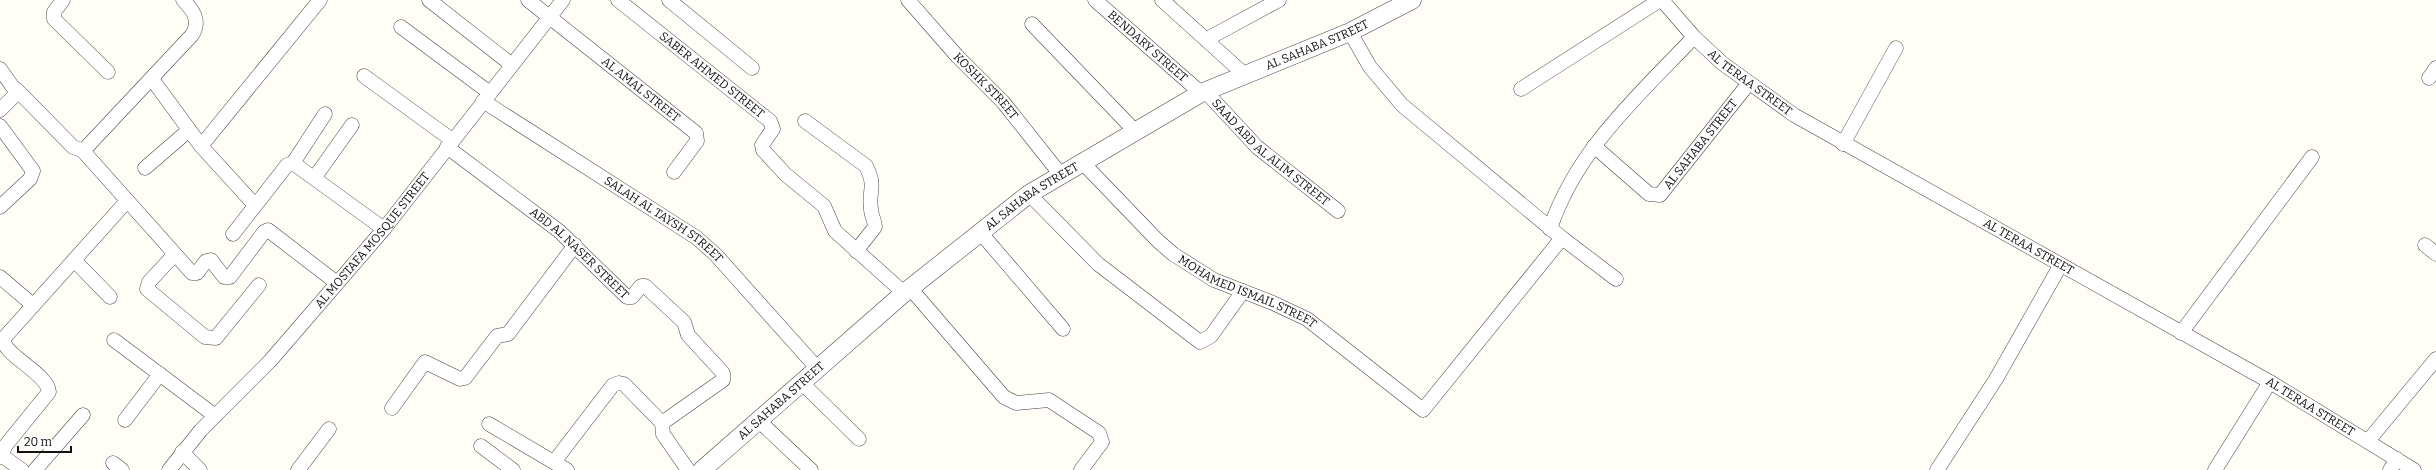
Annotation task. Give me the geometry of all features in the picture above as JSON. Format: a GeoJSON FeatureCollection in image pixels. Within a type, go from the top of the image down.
{"type":"FeatureCollection","features":[{"type":"Feature","properties":{"kind":"street"},"geometry":{"type":"LineString","coordinates":[[63,0],[54,12],[54,19],[108,72]]}},
{"type":"Feature","properties":{"kind":"street"},"geometry":{"type":"LineString","coordinates":[[82,150],[152,79],[196,28],[195,16],[183,0]]}},
{"type":"Feature","properties":{"kind":"street"},"geometry":{"type":"LineString","coordinates":[[201,146],[320,0]]}},
{"type":"Feature","properties":{"kind":"street"},"geometry":{"type":"LineString","coordinates":[[429,0],[512,65]]}},
{"type":"Feature","properties":{"kind":"street"},"geometry":{"type":"LineString","coordinates":[[528,0],[549,17]]}},
{"type":"Feature","properties":{"kind":"street","name":"AL MOSTAFA MOSQUE STREET"},"geometry":{"type":"LineString","coordinates":[[169,470],[182,452],[214,415],[270,361],[384,228],[563,0]]}},
{"type":"Feature","properties":{"kind":"street","name":"SABER AHMED STREET"},"geometry":{"type":"LineString","coordinates":[[618,0],[770,121],[773,129],[762,145],[763,150],[785,174],[824,206],[834,231],[856,251],[907,291],[1004,397],[1016,403],[1049,400],[1100,433],[1102,442],[1081,470]]}},
{"type":"Feature","properties":{"kind":"street"},"geometry":{"type":"LineString","coordinates":[[669,0],[752,68]]}},
{"type":"Feature","properties":{"kind":"street","name":"KOSHK STREET"},"geometry":{"type":"LineString","coordinates":[[908,0],[957,56],[1003,102],[1061,175]]}},
{"type":"Feature","properties":{"kind":"street","name":"BENDARY STREET"},"geometry":{"type":"LineString","coordinates":[[1095,0],[1203,92]]}},
{"type":"Feature","properties":{"kind":"street"},"geometry":{"type":"LineString","coordinates":[[1162,0],[1245,75]]}},
{"type":"Feature","properties":{"kind":"street"},"geometry":{"type":"LineString","coordinates":[[1206,39],[1279,0]]}},
{"type":"Feature","properties":{"kind":"street","name":"AL SAHABA STREET"},"geometry":{"type":"LineString","coordinates":[[702,470],[907,291],[1028,194],[1203,92],[1350,32],[1412,0]]}},
{"type":"Feature","properties":{"kind":"street"},"geometry":{"type":"LineString","coordinates":[[1521,89],[1661,0]]}},
{"type":"Feature","properties":{"kind":"street","name":"AL TERAA STREET"},"geometry":{"type":"LineString","coordinates":[[1661,0],[1694,37],[1722,63],[1794,115],[2060,266],[2270,382],[2368,441],[2394,464],[2414,470]]}},
{"type":"Feature","properties":{"kind":"street","name":"AL AMAL STREET"},"geometry":{"type":"LineString","coordinates":[[549,17],[697,135],[697,141],[674,172]]}},
{"type":"Feature","properties":{"kind":"street"},"geometry":{"type":"LineString","coordinates":[[1032,24],[1135,131]]}},
{"type":"Feature","properties":{"kind":"street","name":"SALAH AL TAYSH STREET"},"geometry":{"type":"LineString","coordinates":[[401,27],[487,97],[697,238],[716,255],[818,369]]}},
{"type":"Feature","properties":{"kind":"street"},"geometry":{"type":"LineString","coordinates":[[1350,32],[1370,67],[1402,105],[1550,229],[1616,279]]}},
{"type":"Feature","properties":{"kind":"street"},"geometry":{"type":"LineString","coordinates":[[1550,229],[1569,184],[1594,146],[1694,37]]}},
{"type":"Feature","properties":{"kind":"street"},"geometry":{"type":"LineString","coordinates":[[1843,144],[1896,48]]}},
{"type":"Feature","properties":{"kind":"street"},"geometry":{"type":"LineString","coordinates":[[0,70],[16,89],[73,147],[82,150],[174,255],[192,273],[197,273],[205,262],[211,260],[224,277],[230,277],[264,232],[268,230],[337,283]]}},
{"type":"Feature","properties":{"kind":"street","name":"ABD AL NASER STREET"},"geometry":{"type":"LineString","coordinates":[[364,76],[575,245],[627,297],[632,297],[641,286],[645,286],[684,322],[688,335],[723,373],[722,382],[662,423]]}},
{"type":"Feature","properties":{"kind":"street"},"geometry":{"type":"LineString","coordinates":[[152,79],[201,146],[249,200],[258,202]]}},
{"type":"Feature","properties":{"kind":"street","name":"AL SAHABA STREET"},"geometry":{"type":"LineString","coordinates":[[1594,146],[1649,194],[1660,195],[1749,83]]}},
{"type":"Feature","properties":{"kind":"street"},"geometry":{"type":"LineString","coordinates":[[0,110],[16,96],[16,89]]}},
{"type":"Feature","properties":{"kind":"street","name":"SAAD ABD AL ALIM STREET"},"geometry":{"type":"LineString","coordinates":[[1203,92],[1257,147],[1338,211]]}},
{"type":"Feature","properties":{"kind":"street"},"geometry":{"type":"LineString","coordinates":[[233,234],[287,164],[293,162],[325,114]]}},
{"type":"Feature","properties":{"kind":"street"},"geometry":{"type":"LineString","coordinates":[[806,121],[866,166],[870,175],[873,184],[871,211],[875,227],[856,251]]}},
{"type":"Feature","properties":{"kind":"street"},"geometry":{"type":"LineString","coordinates":[[315,177],[352,125]]}},
{"type":"Feature","properties":{"kind":"street"},"geometry":{"type":"LineString","coordinates":[[0,126],[32,168],[33,174],[30,179],[0,207]]}},
{"type":"Feature","properties":{"kind":"street"},"geometry":{"type":"LineString","coordinates":[[145,168],[189,130]]}},
{"type":"Feature","properties":{"kind":"street"},"geometry":{"type":"LineString","coordinates":[[2181,333],[2312,157]]}},
{"type":"Feature","properties":{"kind":"street"},"geometry":{"type":"LineString","coordinates":[[293,162],[384,228]]}},
{"type":"Feature","properties":{"kind":"street","name":"MOHAMED ISMAIL STREET"},"geometry":{"type":"LineString","coordinates":[[1082,162],[1158,241],[1214,280],[1307,319],[1423,410],[1562,238]]}},
{"type":"Feature","properties":{"kind":"street"},"geometry":{"type":"LineString","coordinates":[[1028,194],[1098,264],[1200,342],[1211,336],[1243,291]]}},
{"type":"Feature","properties":{"kind":"street"},"geometry":{"type":"LineString","coordinates":[[22,470],[0,456],[6,445],[49,392],[46,382],[6,347],[2,339],[127,201]]}},
{"type":"Feature","properties":{"kind":"street"},"geometry":{"type":"LineString","coordinates":[[980,232],[1063,329]]}},
{"type":"Feature","properties":{"kind":"street"},"geometry":{"type":"LineString","coordinates":[[392,408],[425,362],[460,379],[465,378],[497,336],[508,334],[575,245]]}},
{"type":"Feature","properties":{"kind":"street"},"geometry":{"type":"LineString","coordinates":[[2425,245],[2436,254]]}},
{"type":"Feature","properties":{"kind":"street"},"geometry":{"type":"LineString","coordinates":[[174,255],[149,282],[147,289],[205,337],[210,339],[220,334],[259,285]]}},
{"type":"Feature","properties":{"kind":"street"},"geometry":{"type":"LineString","coordinates":[[74,260],[110,297]]}},
{"type":"Feature","properties":{"kind":"street"},"geometry":{"type":"LineString","coordinates":[[1938,470],[1996,379],[2060,266]]}},
{"type":"Feature","properties":{"kind":"street"},"geometry":{"type":"LineString","coordinates":[[0,277],[33,305]]}},
{"type":"Feature","properties":{"kind":"street"},"geometry":{"type":"LineString","coordinates":[[114,340],[214,415]]}},
{"type":"Feature","properties":{"kind":"street"},"geometry":{"type":"LineString","coordinates":[[2368,441],[2436,359]]}},
{"type":"Feature","properties":{"kind":"street"},"geometry":{"type":"LineString","coordinates":[[125,420],[160,374]]}},
{"type":"Feature","properties":{"kind":"street"},"geometry":{"type":"LineString","coordinates":[[2215,470],[2270,382]]}},
{"type":"Feature","properties":{"kind":"street"},"geometry":{"type":"LineString","coordinates":[[554,462],[616,383],[624,384],[662,423],[663,434],[688,470]]}},
{"type":"Feature","properties":{"kind":"street"},"geometry":{"type":"LineString","coordinates":[[802,383],[859,439]]}},
{"type":"Feature","properties":{"kind":"street"},"geometry":{"type":"LineString","coordinates":[[35,470],[83,415]]}},
{"type":"Feature","properties":{"kind":"street"},"geometry":{"type":"LineString","coordinates":[[758,420],[811,470]]}},
{"type":"Feature","properties":{"kind":"street"},"geometry":{"type":"LineString","coordinates":[[489,424],[567,470]]}},
{"type":"Feature","properties":{"kind":"street"},"geometry":{"type":"LineString","coordinates":[[298,470],[329,429]]}},
{"type":"Feature","properties":{"kind":"street"},"geometry":{"type":"LineString","coordinates":[[480,446],[513,470]]}},
{"type":"Feature","properties":{"kind":"street"},"geometry":{"type":"LineString","coordinates":[[182,452],[200,470]]}}]}
